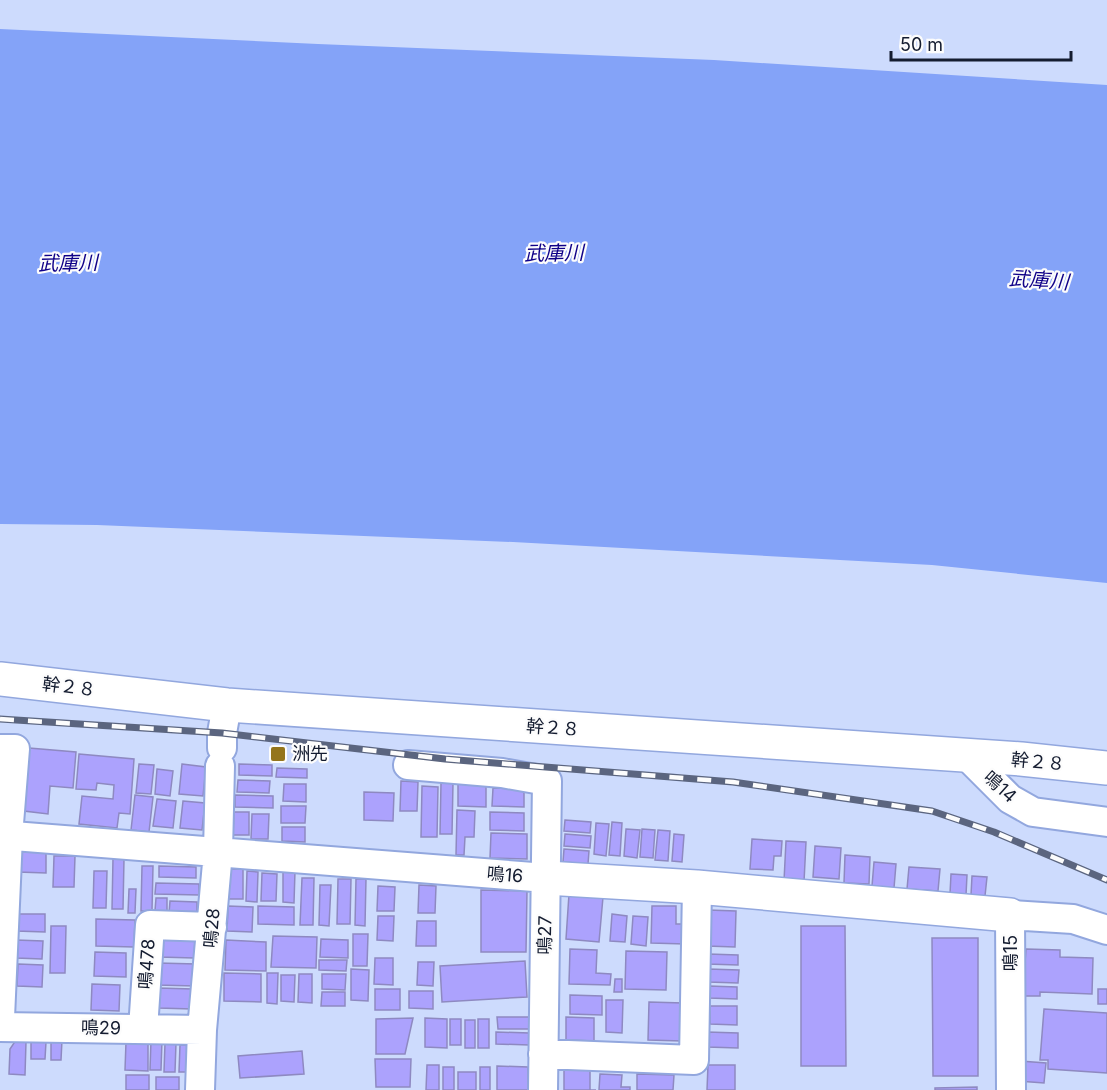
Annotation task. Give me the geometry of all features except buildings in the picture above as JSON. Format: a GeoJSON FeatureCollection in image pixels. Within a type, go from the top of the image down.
{"type":"FeatureCollection","features":[{"type":"Feature","properties":{"kind":"street","name":"幹２８"},"geometry":{"type":"LineString","coordinates":[[0,679],[227,705],[968,756],[1107,768]]}},
{"type":"Feature","properties":{"kind":"street","name":"鳴28"},"geometry":{"type":"LineString","coordinates":[[200,1090],[202,1030],[218,852],[222,733],[227,705]]}},
{"type":"Feature","properties":{"kind":"street"},"geometry":{"type":"LineString","coordinates":[[0,749],[15,749],[4,836],[0,1018]]}},
{"type":"Feature","properties":{"kind":"street","name":"鳴14"},"geometry":{"type":"LineString","coordinates":[[968,756],[1010,799],[1033,812],[1107,822]]}},
{"type":"Feature","properties":{"kind":"street","name":"鳴27"},"geometry":{"type":"LineString","coordinates":[[408,765],[502,773],[547,781],[543,1090]]}},
{"type":"Feature","properties":{"kind":"street","name":"鳴16"},"geometry":{"type":"LineString","coordinates":[[4,836],[546,878],[698,887],[1010,915]]}},
{"type":"Feature","properties":{"kind":"street"},"geometry":{"type":"LineString","coordinates":[[543,1054],[694,1060],[698,887]]}},
{"type":"Feature","properties":{"kind":"street","name":"鳴15"},"geometry":{"type":"LineString","coordinates":[[1011,1090],[1010,915],[1073,919],[1107,930]]}},
{"type":"Feature","properties":{"kind":"street","name":"鳴478"},"geometry":{"type":"LineString","coordinates":[[143,1029],[150,925],[212,927]]}},
{"type":"Feature","properties":{"kind":"street","name":"鳴29"},"geometry":{"type":"LineString","coordinates":[[0,1027],[202,1030]]}},
{"type":"Feature","properties":{"kind":"water","name":"武庫川"},"geometry":{"type":"Polygon","coordinates":[[[0,29],[714,60],[1107,85],[1107,583],[932,565],[513,542],[97,525],[0,524],[0,29]]]}},
{"type":"Feature","properties":{"kind":"railway"},"geometry":{"type":"LineString","coordinates":[[0,719],[222,733],[445,759],[733,782],[932,811],[994,832],[1107,880]]}},
{"type":"Feature","properties":{"kind":"place","name":"洲先"},"geometry":{"type":"Point","coordinates":[278,754]}}]}
